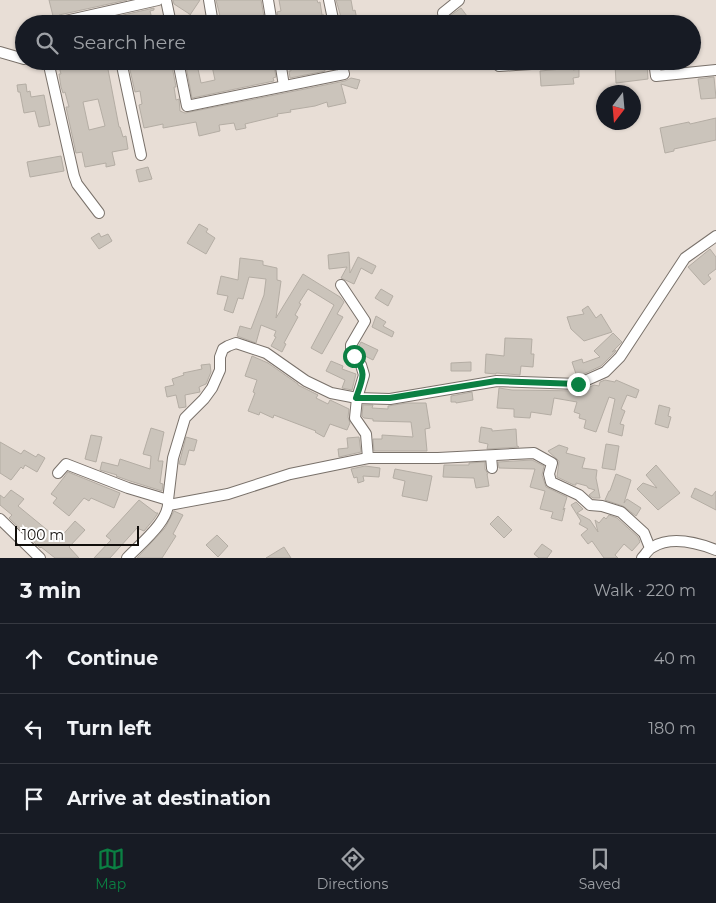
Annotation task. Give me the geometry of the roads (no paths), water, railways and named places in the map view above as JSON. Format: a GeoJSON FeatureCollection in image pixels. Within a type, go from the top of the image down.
{"type":"FeatureCollection","features":[{"type":"Feature","properties":{"kind":"street"},"geometry":{"type":"LineString","coordinates":[[92,15],[158,0]]}},
{"type":"Feature","properties":{"kind":"street"},"geometry":{"type":"LineString","coordinates":[[166,0],[169,15]]}},
{"type":"Feature","properties":{"kind":"street"},"geometry":{"type":"LineString","coordinates":[[209,0],[212,15]]}},
{"type":"Feature","properties":{"kind":"street"},"geometry":{"type":"LineString","coordinates":[[268,0],[270,15]]}},
{"type":"Feature","properties":{"kind":"street"},"geometry":{"type":"LineString","coordinates":[[329,0],[332,15]]}},
{"type":"Feature","properties":{"kind":"street"},"geometry":{"type":"LineString","coordinates":[[443,13],[459,0]]}},
{"type":"Feature","properties":{"kind":"street"},"geometry":{"type":"LineString","coordinates":[[0,52],[15,56]]}},
{"type":"Feature","properties":{"kind":"street"},"geometry":{"type":"LineString","coordinates":[[50,70],[74,176],[77,184],[99,214]]}},
{"type":"Feature","properties":{"kind":"street"},"geometry":{"type":"LineString","coordinates":[[123,70],[141,155]]}},
{"type":"Feature","properties":{"kind":"street"},"geometry":{"type":"LineString","coordinates":[[180,70],[188,106],[344,74],[343,70]]}},
{"type":"Feature","properties":{"kind":"street"},"geometry":{"type":"LineString","coordinates":[[281,70],[284,86]]}},
{"type":"Feature","properties":{"kind":"street"},"geometry":{"type":"LineString","coordinates":[[655,70],[656,76],[716,70]]}},
{"type":"Feature","properties":{"kind":"street"},"geometry":{"type":"LineString","coordinates":[[128,558],[161,523],[168,502],[174,458],[185,418],[212,388],[220,370],[220,357],[223,348],[236,343],[266,353],[306,381],[331,393],[356,398],[390,398],[496,381],[578,384],[604,372],[620,357],[685,258],[716,236]]}},
{"type":"Feature","properties":{"kind":"street"},"geometry":{"type":"LineString","coordinates":[[341,285],[365,321],[351,345],[351,350],[361,365],[364,375],[356,398],[355,418],[366,434],[368,458]]}},
{"type":"Feature","properties":{"kind":"street"},"geometry":{"type":"LineString","coordinates":[[58,473],[66,464],[168,502],[228,494],[290,474],[368,458],[438,458],[534,453],[552,463],[549,474],[551,482],[579,495],[590,505],[602,506],[621,512],[644,532],[650,548]]}},
{"type":"Feature","properties":{"kind":"street"},"geometry":{"type":"LineString","coordinates":[[491,456],[492,468]]}},
{"type":"Feature","properties":{"kind":"street"},"geometry":{"type":"LineString","coordinates":[[0,519],[40,558]]}},
{"type":"Feature","properties":{"kind":"street"},"geometry":{"type":"LineString","coordinates":[[642,558],[650,548],[661,542],[674,541],[716,550]]}}]}
